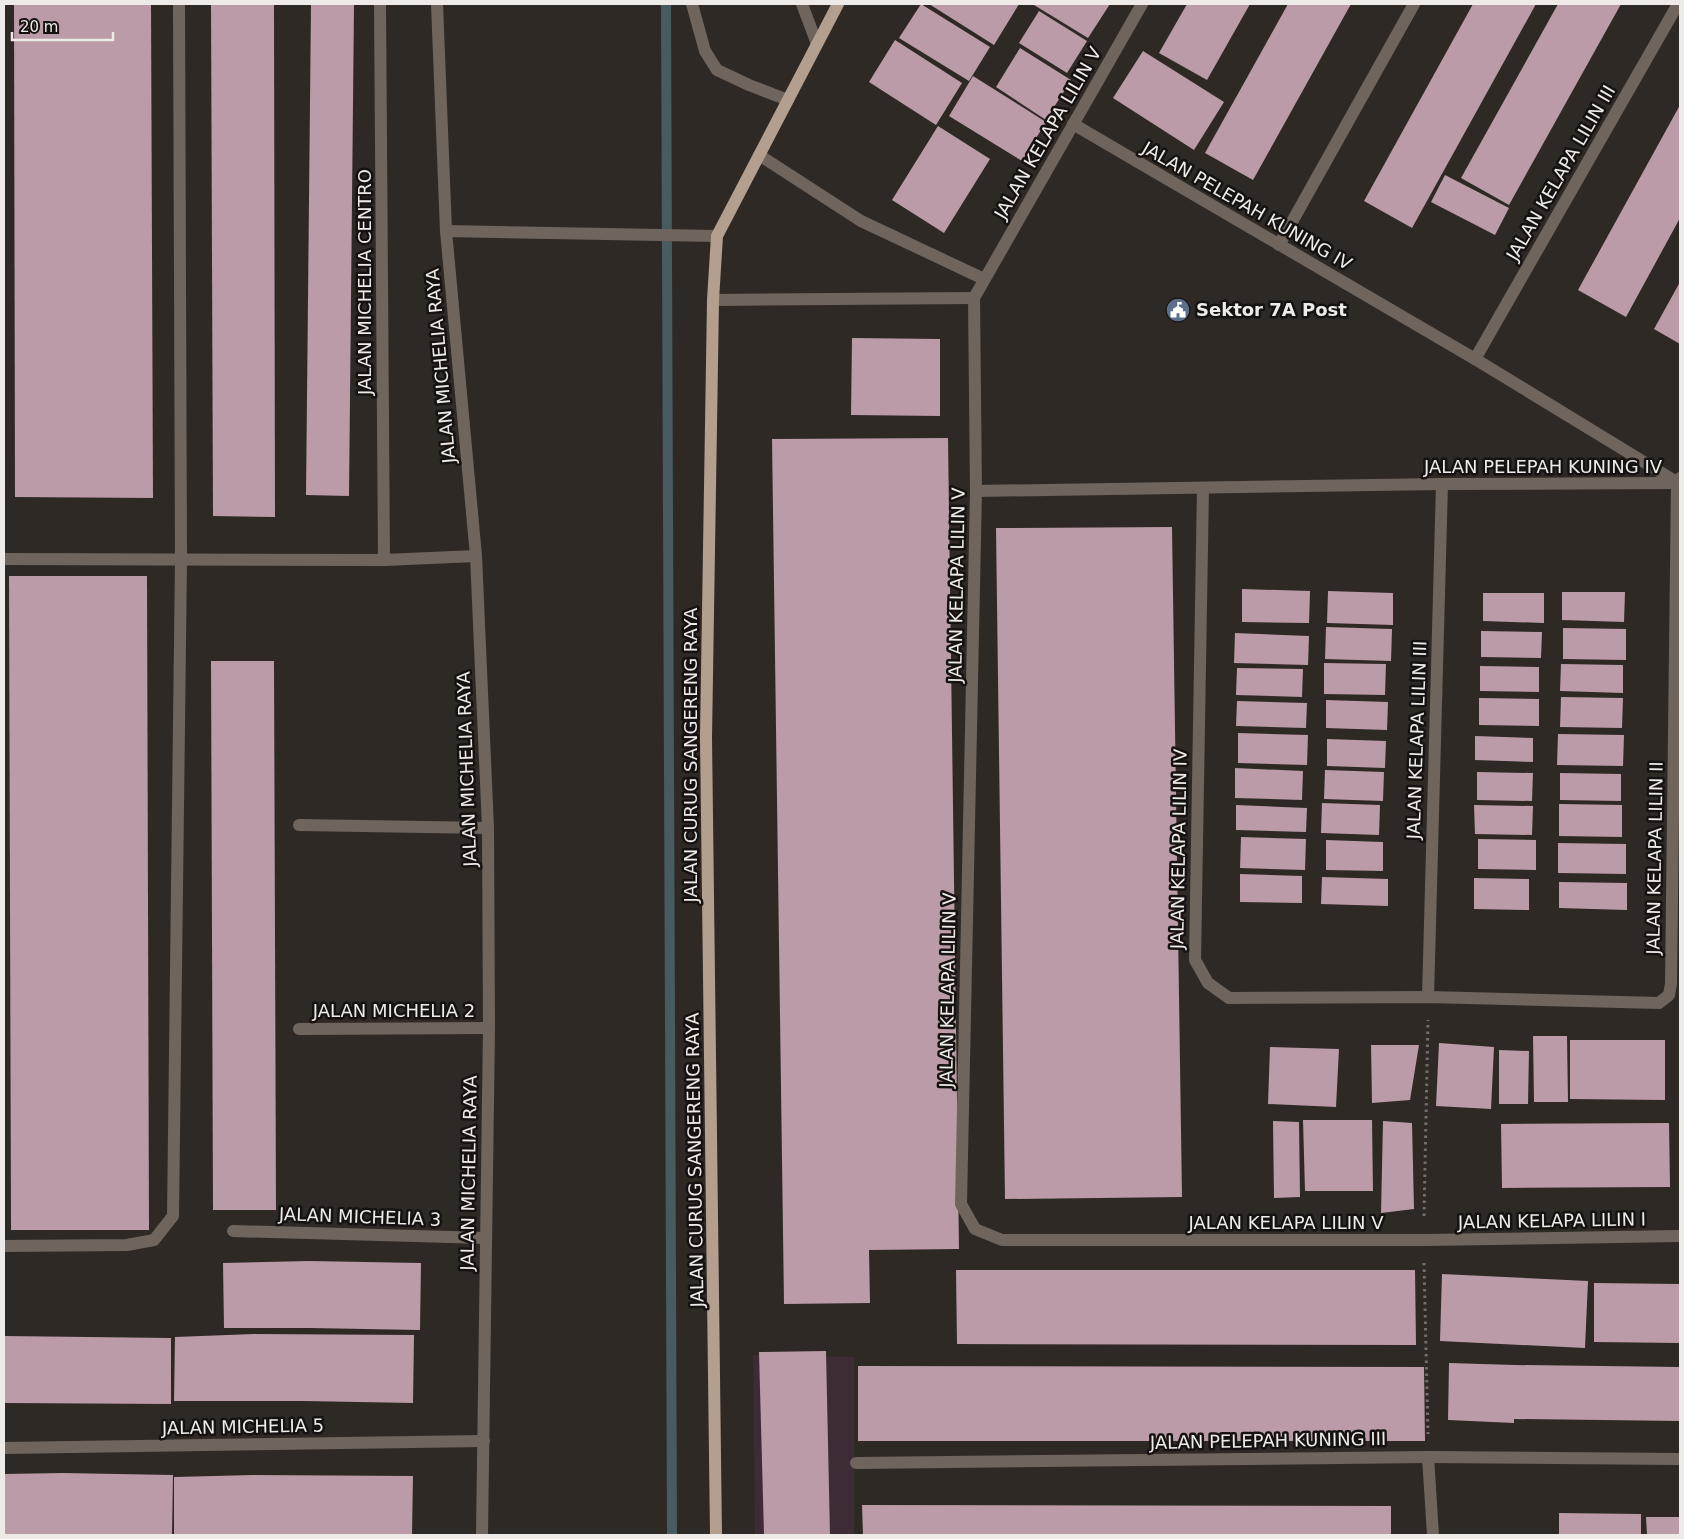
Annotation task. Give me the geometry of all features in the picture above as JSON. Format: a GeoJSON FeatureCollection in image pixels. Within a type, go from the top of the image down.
{"type":"FeatureCollection","features":[{"type":"Feature","properties":{"kind":"main road","name":"JALAN CURUG SANGERENG RAYA"},"geometry":{"type":"LineString","coordinates":[[716,1535],[706,737],[713,300],[717,236],[838,4]]}},
{"type":"Feature","properties":{"kind":"street"},"geometry":{"type":"LineString","coordinates":[[4,1246],[136,1244],[154,1240],[173,1216],[181,560],[179,4]]}},
{"type":"Feature","properties":{"kind":"street","name":"JALAN MICHELIA CENTRO"},"geometry":{"type":"LineString","coordinates":[[380,4],[384,560]]}},
{"type":"Feature","properties":{"kind":"street","name":"JALAN MICHELIA RAYA"},"geometry":{"type":"LineString","coordinates":[[437,4],[446,231],[476,556],[488,828],[489,1028],[482,1535]]}},
{"type":"Feature","properties":{"kind":"street"},"geometry":{"type":"LineString","coordinates":[[692,4],[704,51],[718,70],[749,85],[788,100]]}},
{"type":"Feature","properties":{"kind":"street"},"geometry":{"type":"LineString","coordinates":[[802,4],[817,44]]}},
{"type":"Feature","properties":{"kind":"street","name":"JALAN KELAPA LILIN V"},"geometry":{"type":"LineString","coordinates":[[1142,4],[974,298],[976,491],[961,1204],[975,1229],[1002,1240],[1424,1240]]}},
{"type":"Feature","properties":{"kind":"street"},"geometry":{"type":"LineString","coordinates":[[1279,245],[1414,4]]}},
{"type":"Feature","properties":{"kind":"street","name":"JALAN KELAPA LILIN III"},"geometry":{"type":"LineString","coordinates":[[1475,359],[1678,4]]}},
{"type":"Feature","properties":{"kind":"street","name":"JALAN PELEPAH KUNING IV"},"geometry":{"type":"LineString","coordinates":[[1073,124],[1475,359],[1679,482]]}},
{"type":"Feature","properties":{"kind":"street"},"geometry":{"type":"LineString","coordinates":[[758,155],[861,221],[984,279]]}},
{"type":"Feature","properties":{"kind":"street"},"geometry":{"type":"LineString","coordinates":[[446,231],[717,236]]}},
{"type":"Feature","properties":{"kind":"street"},"geometry":{"type":"LineString","coordinates":[[713,300],[974,298]]}},
{"type":"Feature","properties":{"kind":"street","name":"JALAN PELEPAH KUNING IV"},"geometry":{"type":"LineString","coordinates":[[976,491],[1679,482]]}},
{"type":"Feature","properties":{"kind":"street","name":"JALAN KELAPA LILIN II"},"geometry":{"type":"LineString","coordinates":[[1428,997],[1659,1003],[1669,995],[1679,482]]}},
{"type":"Feature","properties":{"kind":"street","name":"JALAN KELAPA LILIN III"},"geometry":{"type":"LineString","coordinates":[[1428,997],[1442,484]]}},
{"type":"Feature","properties":{"kind":"street","name":"JALAN KELAPA LILIN IV"},"geometry":{"type":"LineString","coordinates":[[1202,488],[1195,960],[1208,983],[1229,998],[1428,997]]}},
{"type":"Feature","properties":{"kind":"street"},"geometry":{"type":"LineString","coordinates":[[4,559],[384,560],[476,556]]}},
{"type":"Feature","properties":{"kind":"street"},"geometry":{"type":"LineString","coordinates":[[299,825],[488,828]]}},
{"type":"Feature","properties":{"kind":"street","name":"JALAN MICHELIA 2"},"geometry":{"type":"LineString","coordinates":[[300,1029],[489,1028]]}},
{"type":"Feature","properties":{"kind":"street","name":"JALAN MICHELIA 3"},"geometry":{"type":"LineString","coordinates":[[233,1231],[486,1238]]}},
{"type":"Feature","properties":{"kind":"street","name":"JALAN KELAPA LILIN I"},"geometry":{"type":"LineString","coordinates":[[1424,1240],[1680,1236]]}},
{"type":"Feature","properties":{"kind":"street","name":"JALAN MICHELIA 5"},"geometry":{"type":"LineString","coordinates":[[4,1448],[484,1441]]}},
{"type":"Feature","properties":{"kind":"street"},"geometry":{"type":"LineString","coordinates":[[1428,1457],[1432,1535]]}},
{"type":"Feature","properties":{"kind":"street","name":"JALAN PELEPAH KUNING III"},"geometry":{"type":"LineString","coordinates":[[856,1463],[1428,1457],[1680,1459]]}},
{"type":"Feature","properties":{"kind":"shaded area"},"geometry":{"type":"Polygon","coordinates":[[[753,1355],[854,1357],[854,1535],[755,1535],[753,1355]]]}},
{"type":"Feature","properties":{"kind":"building"},"geometry":{"type":"Polygon","coordinates":[[[14,4],[151,4],[153,498],[15,497],[14,4]]]}},
{"type":"Feature","properties":{"kind":"building"},"geometry":{"type":"Polygon","coordinates":[[[211,4],[274,4],[275,517],[213,516],[211,4]]]}},
{"type":"Feature","properties":{"kind":"building"},"geometry":{"type":"Polygon","coordinates":[[[311,4],[354,4],[349,496],[306,495],[311,4]]]}},
{"type":"Feature","properties":{"kind":"building"},"geometry":{"type":"Polygon","coordinates":[[[921,4],[990,47],[969,81],[899,38],[921,4]]]}},
{"type":"Feature","properties":{"kind":"building"},"geometry":{"type":"Polygon","coordinates":[[[929,4],[1019,4],[994,45],[929,4]]]}},
{"type":"Feature","properties":{"kind":"building"},"geometry":{"type":"Polygon","coordinates":[[[1035,4],[1110,4],[1088,38],[1035,4]]]}},
{"type":"Feature","properties":{"kind":"building"},"geometry":{"type":"Polygon","coordinates":[[[1187,4],[1250,4],[1207,80],[1159,53],[1187,4]]]}},
{"type":"Feature","properties":{"kind":"building"},"geometry":{"type":"Polygon","coordinates":[[[1288,4],[1351,4],[1253,180],[1205,153],[1288,4]]]}},
{"type":"Feature","properties":{"kind":"building"},"geometry":{"type":"Polygon","coordinates":[[[1473,4],[1536,4],[1412,228],[1364,201],[1473,4]]]}},
{"type":"Feature","properties":{"kind":"building"},"geometry":{"type":"Polygon","coordinates":[[[1558,4],[1621,4],[1509,205],[1461,178],[1558,4]]]}},
{"type":"Feature","properties":{"kind":"building"},"geometry":{"type":"Polygon","coordinates":[[[1039,11],[1087,41],[1067,73],[1019,43],[1039,11]]]}},
{"type":"Feature","properties":{"kind":"building"},"geometry":{"type":"Polygon","coordinates":[[[895,40],[962,83],[936,125],[869,82],[895,40]]]}},
{"type":"Feature","properties":{"kind":"building"},"geometry":{"type":"Polygon","coordinates":[[[1020,48],[1071,80],[1046,120],[996,87],[1020,48]]]}},
{"type":"Feature","properties":{"kind":"building"},"geometry":{"type":"Polygon","coordinates":[[[1143,51],[1224,102],[1194,150],[1113,98],[1143,51]]]}},
{"type":"Feature","properties":{"kind":"building"},"geometry":{"type":"Polygon","coordinates":[[[973,76],[1046,122],[1022,161],[949,116],[973,76]]]}},
{"type":"Feature","properties":{"kind":"building"},"geometry":{"type":"Polygon","coordinates":[[[1680,105],[1680,218],[1626,317],[1578,290],[1680,105]]]}},
{"type":"Feature","properties":{"kind":"building"},"geometry":{"type":"Polygon","coordinates":[[[938,126],[990,159],[944,233],[892,200],[938,126]]]}},
{"type":"Feature","properties":{"kind":"building"},"geometry":{"type":"Polygon","coordinates":[[[1445,175],[1509,208],[1495,235],[1431,202],[1445,175]]]}},
{"type":"Feature","properties":{"kind":"building"},"geometry":{"type":"Polygon","coordinates":[[[1680,282],[1680,344],[1654,329],[1680,282]]]}},
{"type":"Feature","properties":{"kind":"building"},"geometry":{"type":"Polygon","coordinates":[[[852,338],[940,339],[940,416],[851,415],[852,338]]]}},
{"type":"Feature","properties":{"kind":"building"},"geometry":{"type":"Polygon","coordinates":[[[948,438],[959,1249],[869,1250],[870,1303],[784,1304],[772,439],[948,438]]]}},
{"type":"Feature","properties":{"kind":"building"},"geometry":{"type":"Polygon","coordinates":[[[1172,527],[1182,1197],[1005,1199],[996,528],[1172,527]]]}},
{"type":"Feature","properties":{"kind":"building"},"geometry":{"type":"Polygon","coordinates":[[[9,576],[147,576],[149,1230],[11,1230],[9,576]]]}},
{"type":"Feature","properties":{"kind":"building"},"geometry":{"type":"Polygon","coordinates":[[[1242,589],[1310,591],[1309,623],[1242,622],[1242,589]]]}},
{"type":"Feature","properties":{"kind":"building"},"geometry":{"type":"Polygon","coordinates":[[[1328,591],[1393,593],[1393,625],[1327,623],[1328,591]]]}},
{"type":"Feature","properties":{"kind":"building"},"geometry":{"type":"Polygon","coordinates":[[[1562,592],[1625,592],[1624,622],[1562,620],[1562,592]]]}},
{"type":"Feature","properties":{"kind":"building"},"geometry":{"type":"Polygon","coordinates":[[[1483,593],[1544,593],[1544,623],[1483,621],[1483,593]]]}},
{"type":"Feature","properties":{"kind":"building"},"geometry":{"type":"Polygon","coordinates":[[[1326,627],[1392,629],[1391,661],[1325,659],[1326,627]]]}},
{"type":"Feature","properties":{"kind":"building"},"geometry":{"type":"Polygon","coordinates":[[[1563,628],[1626,629],[1626,660],[1563,659],[1563,628]]]}},
{"type":"Feature","properties":{"kind":"building"},"geometry":{"type":"Polygon","coordinates":[[[1481,631],[1542,632],[1541,658],[1481,657],[1481,631]]]}},
{"type":"Feature","properties":{"kind":"building"},"geometry":{"type":"Polygon","coordinates":[[[1235,633],[1309,636],[1308,665],[1234,663],[1235,633]]]}},
{"type":"Feature","properties":{"kind":"building"},"geometry":{"type":"Polygon","coordinates":[[[211,661],[274,661],[276,1210],[213,1210],[211,661]]]}},
{"type":"Feature","properties":{"kind":"building"},"geometry":{"type":"Polygon","coordinates":[[[1324,663],[1386,664],[1385,695],[1324,694],[1324,663]]]}},
{"type":"Feature","properties":{"kind":"building"},"geometry":{"type":"Polygon","coordinates":[[[1561,664],[1623,665],[1623,693],[1560,691],[1561,664]]]}},
{"type":"Feature","properties":{"kind":"building"},"geometry":{"type":"Polygon","coordinates":[[[1480,666],[1539,667],[1539,692],[1480,691],[1480,666]]]}},
{"type":"Feature","properties":{"kind":"building"},"geometry":{"type":"Polygon","coordinates":[[[1237,668],[1303,669],[1302,697],[1236,695],[1237,668]]]}},
{"type":"Feature","properties":{"kind":"building"},"geometry":{"type":"Polygon","coordinates":[[[1561,697],[1623,698],[1622,728],[1560,727],[1561,697]]]}},
{"type":"Feature","properties":{"kind":"building"},"geometry":{"type":"Polygon","coordinates":[[[1479,698],[1539,699],[1539,726],[1479,725],[1479,698]]]}},
{"type":"Feature","properties":{"kind":"building"},"geometry":{"type":"Polygon","coordinates":[[[1326,700],[1388,702],[1387,730],[1326,728],[1326,700]]]}},
{"type":"Feature","properties":{"kind":"building"},"geometry":{"type":"Polygon","coordinates":[[[1237,701],[1307,703],[1306,728],[1236,726],[1237,701]]]}},
{"type":"Feature","properties":{"kind":"building"},"geometry":{"type":"Polygon","coordinates":[[[1238,733],[1308,735],[1307,765],[1238,763],[1238,733]]]}},
{"type":"Feature","properties":{"kind":"building"},"geometry":{"type":"Polygon","coordinates":[[[1558,734],[1624,735],[1623,766],[1557,765],[1558,734]]]}},
{"type":"Feature","properties":{"kind":"building"},"geometry":{"type":"Polygon","coordinates":[[[1475,736],[1533,738],[1533,762],[1475,760],[1475,736]]]}},
{"type":"Feature","properties":{"kind":"building"},"geometry":{"type":"Polygon","coordinates":[[[1327,739],[1386,741],[1385,768],[1327,766],[1327,739]]]}},
{"type":"Feature","properties":{"kind":"building"},"geometry":{"type":"Polygon","coordinates":[[[1235,768],[1303,771],[1302,800],[1235,798],[1235,768]]]}},
{"type":"Feature","properties":{"kind":"building"},"geometry":{"type":"Polygon","coordinates":[[[1325,770],[1384,772],[1383,801],[1324,799],[1325,770]]]}},
{"type":"Feature","properties":{"kind":"building"},"geometry":{"type":"Polygon","coordinates":[[[1477,772],[1533,773],[1532,801],[1477,800],[1477,772]]]}},
{"type":"Feature","properties":{"kind":"building"},"geometry":{"type":"Polygon","coordinates":[[[1560,773],[1621,774],[1621,801],[1560,800],[1560,773]]]}},
{"type":"Feature","properties":{"kind":"building"},"geometry":{"type":"Polygon","coordinates":[[[1322,803],[1380,805],[1379,835],[1321,833],[1322,803]]]}},
{"type":"Feature","properties":{"kind":"building"},"geometry":{"type":"Polygon","coordinates":[[[1559,804],[1622,805],[1622,837],[1559,836],[1559,804]]]}},
{"type":"Feature","properties":{"kind":"building"},"geometry":{"type":"Polygon","coordinates":[[[1236,805],[1307,808],[1306,832],[1236,830],[1236,805]]]}},
{"type":"Feature","properties":{"kind":"building"},"geometry":{"type":"Polygon","coordinates":[[[1474,805],[1533,806],[1532,835],[1475,834],[1474,805]]]}},
{"type":"Feature","properties":{"kind":"building"},"geometry":{"type":"Polygon","coordinates":[[[1241,837],[1306,839],[1305,870],[1240,868],[1241,837]]]}},
{"type":"Feature","properties":{"kind":"building"},"geometry":{"type":"Polygon","coordinates":[[[1478,839],[1536,840],[1536,870],[1478,869],[1478,839]]]}},
{"type":"Feature","properties":{"kind":"building"},"geometry":{"type":"Polygon","coordinates":[[[1326,840],[1383,842],[1383,871],[1326,870],[1326,840]]]}},
{"type":"Feature","properties":{"kind":"building"},"geometry":{"type":"Polygon","coordinates":[[[1558,843],[1626,844],[1626,874],[1558,873],[1558,843]]]}},
{"type":"Feature","properties":{"kind":"building"},"geometry":{"type":"Polygon","coordinates":[[[1240,874],[1302,876],[1302,903],[1240,902],[1240,874]]]}},
{"type":"Feature","properties":{"kind":"building"},"geometry":{"type":"Polygon","coordinates":[[[1322,877],[1388,879],[1388,906],[1321,904],[1322,877]]]}},
{"type":"Feature","properties":{"kind":"building"},"geometry":{"type":"Polygon","coordinates":[[[1474,878],[1529,879],[1529,910],[1474,909],[1474,878]]]}},
{"type":"Feature","properties":{"kind":"building"},"geometry":{"type":"Polygon","coordinates":[[[1559,882],[1627,883],[1627,910],[1559,908],[1559,882]]]}},
{"type":"Feature","properties":{"kind":"building"},"geometry":{"type":"Polygon","coordinates":[[[1533,1036],[1567,1036],[1568,1102],[1534,1102],[1533,1036]]]}},
{"type":"Feature","properties":{"kind":"building"},"geometry":{"type":"Polygon","coordinates":[[[1570,1040],[1665,1040],[1665,1100],[1570,1099],[1570,1040]]]}},
{"type":"Feature","properties":{"kind":"building"},"geometry":{"type":"Polygon","coordinates":[[[1439,1043],[1494,1047],[1491,1109],[1436,1106],[1439,1043]]]}},
{"type":"Feature","properties":{"kind":"building"},"geometry":{"type":"Polygon","coordinates":[[[1371,1045],[1419,1045],[1410,1100],[1372,1103],[1371,1045]]]}},
{"type":"Feature","properties":{"kind":"building"},"geometry":{"type":"Polygon","coordinates":[[[1270,1047],[1339,1049],[1336,1107],[1268,1104],[1270,1047]]]}},
{"type":"Feature","properties":{"kind":"building"},"geometry":{"type":"Polygon","coordinates":[[[1499,1050],[1529,1051],[1528,1104],[1499,1104],[1499,1050]]]}},
{"type":"Feature","properties":{"kind":"building"},"geometry":{"type":"Polygon","coordinates":[[[1303,1120],[1372,1120],[1373,1191],[1305,1191],[1303,1120]]]}},
{"type":"Feature","properties":{"kind":"building"},"geometry":{"type":"Polygon","coordinates":[[[1273,1121],[1299,1122],[1300,1197],[1274,1198],[1273,1121]]]}},
{"type":"Feature","properties":{"kind":"building"},"geometry":{"type":"Polygon","coordinates":[[[1383,1121],[1412,1123],[1414,1209],[1381,1213],[1383,1121]]]}},
{"type":"Feature","properties":{"kind":"building"},"geometry":{"type":"Polygon","coordinates":[[[1669,1123],[1670,1187],[1502,1188],[1501,1124],[1669,1123]]]}},
{"type":"Feature","properties":{"kind":"building"},"geometry":{"type":"Polygon","coordinates":[[[309,1261],[421,1263],[420,1330],[224,1328],[223,1263],[309,1261]]]}},
{"type":"Feature","properties":{"kind":"building"},"geometry":{"type":"Polygon","coordinates":[[[956,1270],[1415,1270],[1416,1345],[957,1344],[956,1270]]]}},
{"type":"Feature","properties":{"kind":"building"},"geometry":{"type":"Polygon","coordinates":[[[1442,1274],[1588,1281],[1585,1348],[1440,1341],[1442,1274]]]}},
{"type":"Feature","properties":{"kind":"building"},"geometry":{"type":"Polygon","coordinates":[[[1594,1283],[1680,1284],[1680,1343],[1594,1342],[1594,1283]]]}},
{"type":"Feature","properties":{"kind":"building"},"geometry":{"type":"Polygon","coordinates":[[[254,1334],[414,1335],[413,1403],[174,1401],[175,1337],[254,1334]]]}},
{"type":"Feature","properties":{"kind":"building"},"geometry":{"type":"Polygon","coordinates":[[[4,1336],[171,1338],[171,1404],[4,1403],[4,1336]]]}},
{"type":"Feature","properties":{"kind":"building"},"geometry":{"type":"Polygon","coordinates":[[[826,1351],[830,1535],[764,1535],[759,1352],[826,1351]]]}},
{"type":"Feature","properties":{"kind":"building"},"geometry":{"type":"Polygon","coordinates":[[[1449,1363],[1680,1367],[1680,1421],[1514,1419],[1514,1423],[1448,1420],[1449,1363]]]}},
{"type":"Feature","properties":{"kind":"building"},"geometry":{"type":"Polygon","coordinates":[[[858,1366],[1424,1367],[1425,1441],[858,1441],[858,1366]]]}},
{"type":"Feature","properties":{"kind":"building"},"geometry":{"type":"Polygon","coordinates":[[[4,1474],[173,1475],[172,1535],[4,1535],[4,1474]]]}},
{"type":"Feature","properties":{"kind":"building"},"geometry":{"type":"Polygon","coordinates":[[[253,1475],[413,1476],[412,1535],[174,1535],[174,1477],[253,1475]]]}},
{"type":"Feature","properties":{"kind":"building"},"geometry":{"type":"Polygon","coordinates":[[[862,1505],[1391,1506],[1391,1535],[863,1535],[862,1505]]]}},
{"type":"Feature","properties":{"kind":"building"},"geometry":{"type":"Polygon","coordinates":[[[1559,1513],[1641,1514],[1641,1535],[1559,1535],[1559,1513]]]}},
{"type":"Feature","properties":{"kind":"building"},"geometry":{"type":"Polygon","coordinates":[[[1646,1517],[1680,1517],[1680,1535],[1647,1535],[1646,1517]]]}},
{"type":"Feature","properties":{"kind":"waterway"},"geometry":{"type":"LineString","coordinates":[[666,4],[672,1535]]}},
{"type":"Feature","properties":{"kind":"place","name":"Sektor 7A Post"},"geometry":{"type":"Point","coordinates":[1178,310]}}]}
